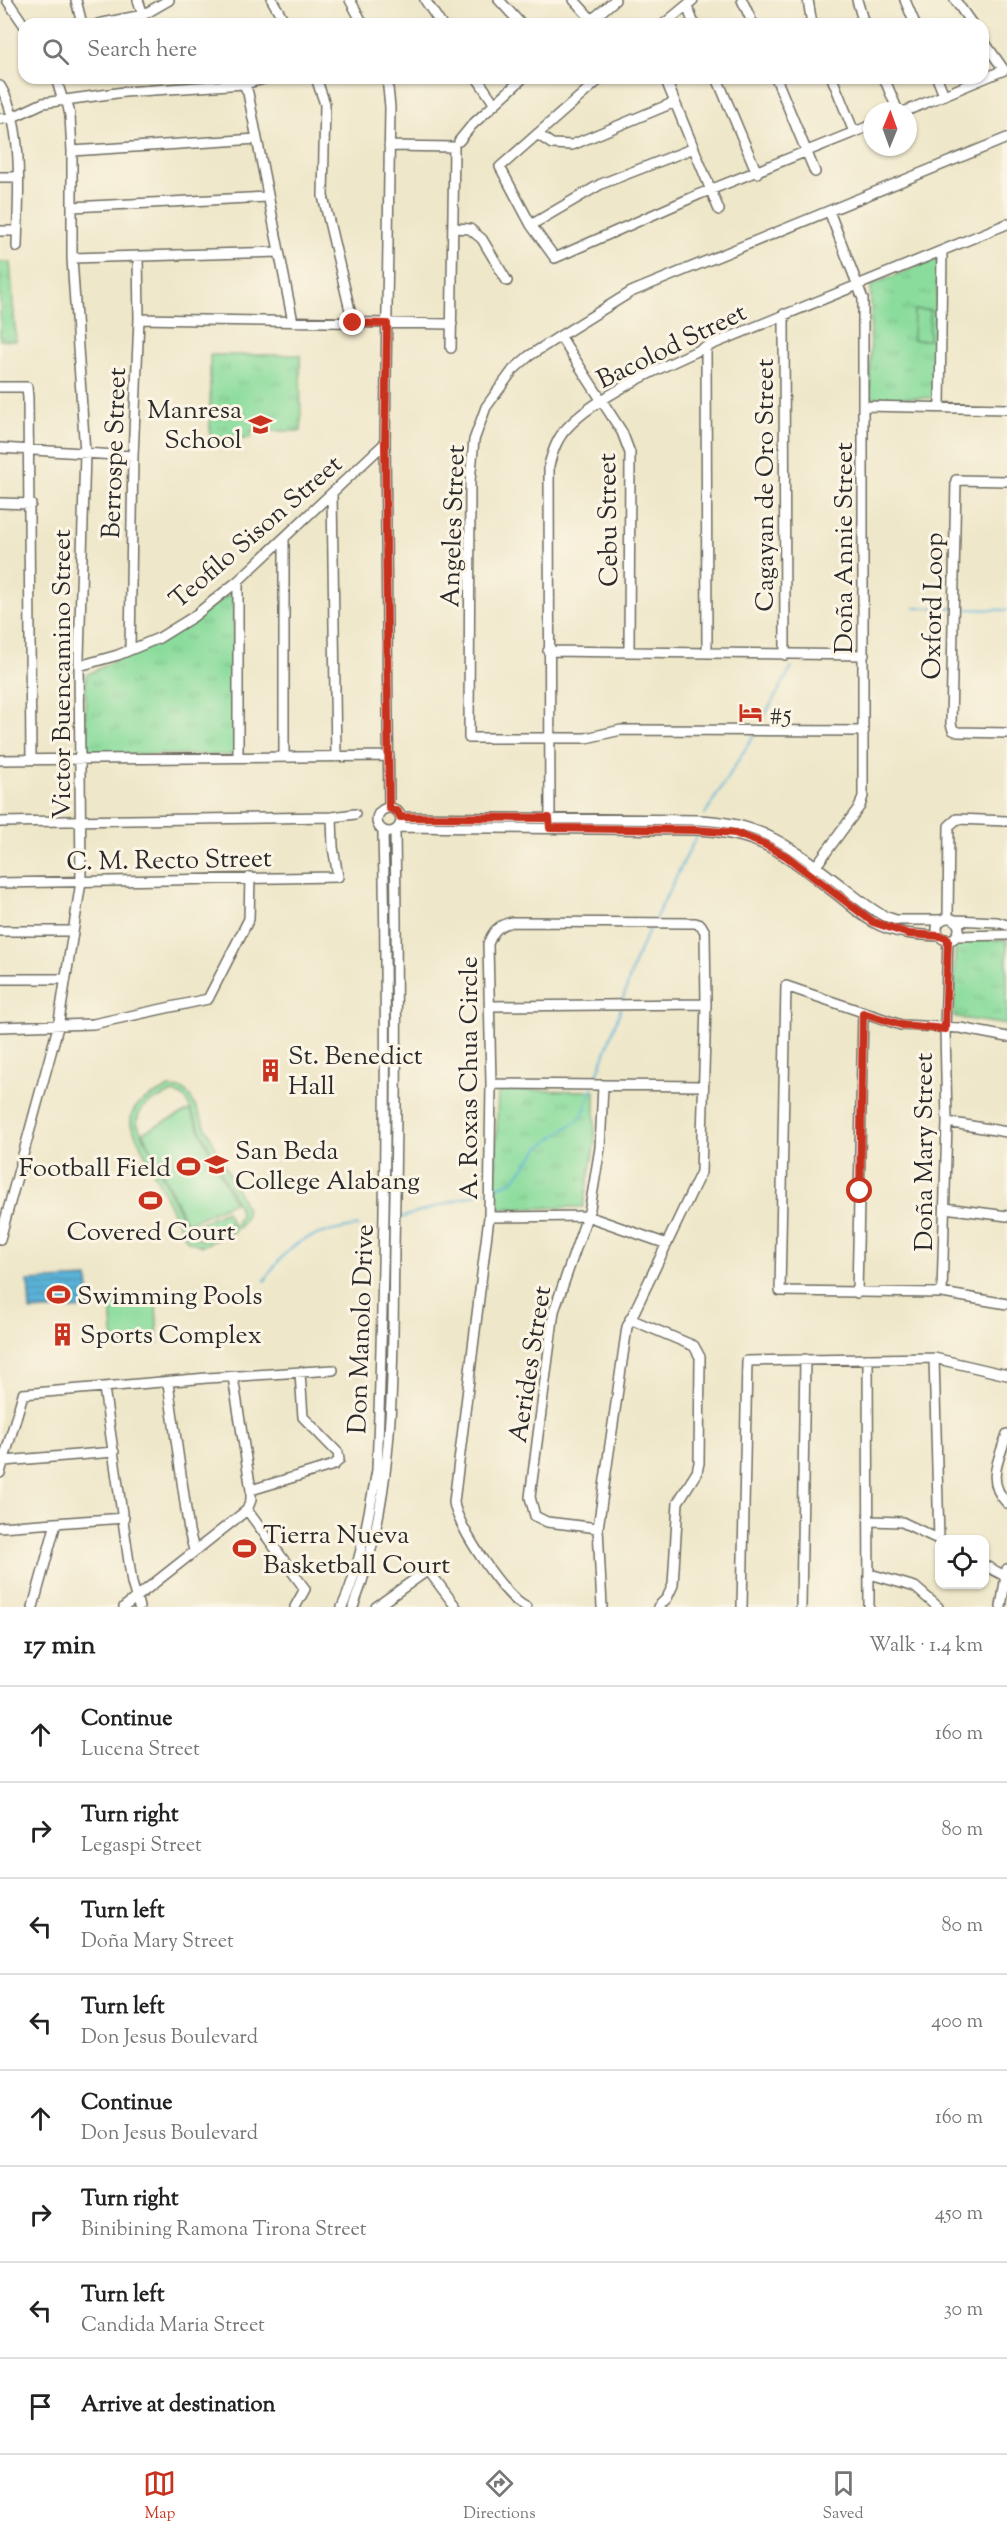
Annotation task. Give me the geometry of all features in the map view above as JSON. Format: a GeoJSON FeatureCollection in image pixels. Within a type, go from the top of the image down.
{"type":"FeatureCollection","features":[{"type":"Feature","properties":{"kind":"street"},"geometry":{"type":"LineString","coordinates":[[7,0],[19,18]]}},
{"type":"Feature","properties":{"kind":"street"},"geometry":{"type":"LineString","coordinates":[[14,10],[16,0]]}},
{"type":"Feature","properties":{"kind":"street"},"geometry":{"type":"LineString","coordinates":[[76,0],[80,18]]}},
{"type":"Feature","properties":{"kind":"street"},"geometry":{"type":"LineString","coordinates":[[138,0],[143,15]]}},
{"type":"Feature","properties":{"kind":"street"},"geometry":{"type":"LineString","coordinates":[[128,18],[153,11],[169,0]]}},
{"type":"Feature","properties":{"kind":"street"},"geometry":{"type":"LineString","coordinates":[[272,0],[282,18]]}},
{"type":"Feature","properties":{"kind":"street"},"geometry":{"type":"LineString","coordinates":[[350,0],[360,18]]}},
{"type":"Feature","properties":{"kind":"street"},"geometry":{"type":"LineString","coordinates":[[425,0],[437,18]]}},
{"type":"Feature","properties":{"kind":"street"},"geometry":{"type":"LineString","coordinates":[[499,0],[516,18]]}},
{"type":"Feature","properties":{"kind":"street"},"geometry":{"type":"LineString","coordinates":[[574,0],[587,18]]}},
{"type":"Feature","properties":{"kind":"street"},"geometry":{"type":"LineString","coordinates":[[595,18],[615,0]]}},
{"type":"Feature","properties":{"kind":"street"},"geometry":{"type":"LineString","coordinates":[[742,0],[750,18]]}},
{"type":"Feature","properties":{"kind":"street"},"geometry":{"type":"LineString","coordinates":[[808,0],[811,18]]}},
{"type":"Feature","properties":{"kind":"street"},"geometry":{"type":"LineString","coordinates":[[857,0],[862,18]]}},
{"type":"Feature","properties":{"kind":"street"},"geometry":{"type":"LineString","coordinates":[[905,0],[912,18]]}},
{"type":"Feature","properties":{"kind":"street"},"geometry":{"type":"LineString","coordinates":[[955,0],[968,18]]}},
{"type":"Feature","properties":{"kind":"street"},"geometry":{"type":"LineString","coordinates":[[671,18],[690,3],[693,18]]}},
{"type":"Feature","properties":{"kind":"street"},"geometry":{"type":"LineString","coordinates":[[989,49],[1004,70],[989,76]]}},
{"type":"Feature","properties":{"kind":"street","name":"Victor Buencamino Street"},"geometry":{"type":"LineString","coordinates":[[0,1239],[58,1027],[81,882],[79,666],[85,453],[72,258],[70,116],[58,84]]}},
{"type":"Feature","properties":{"kind":"street"},"geometry":{"type":"LineString","coordinates":[[0,120],[13,117],[43,103],[212,84]]}},
{"type":"Feature","properties":{"kind":"street"},"geometry":{"type":"LineString","coordinates":[[243,84],[257,139],[293,322]]}},
{"type":"Feature","properties":{"kind":"street"},"geometry":{"type":"LineString","coordinates":[[318,84],[325,112],[323,196],[353,323]]}},
{"type":"Feature","properties":{"kind":"street"},"geometry":{"type":"LineString","coordinates":[[388,84],[390,146],[385,443],[389,808]]}},
{"type":"Feature","properties":{"kind":"street"},"geometry":{"type":"LineString","coordinates":[[481,84],[494,103]]}},
{"type":"Feature","properties":{"kind":"street"},"geometry":{"type":"LineString","coordinates":[[459,141],[494,103],[516,84]]}},
{"type":"Feature","properties":{"kind":"street"},"geometry":{"type":"LineString","coordinates":[[594,84],[500,167],[531,225],[551,254],[558,258],[711,190],[863,128]]}},
{"type":"Feature","properties":{"kind":"street"},"geometry":{"type":"LineString","coordinates":[[668,84],[719,210]]}},
{"type":"Feature","properties":{"kind":"street"},"geometry":{"type":"LineString","coordinates":[[720,84],[757,173]]}},
{"type":"Feature","properties":{"kind":"street"},"geometry":{"type":"LineString","coordinates":[[779,84],[815,172]]}},
{"type":"Feature","properties":{"kind":"street"},"geometry":{"type":"LineString","coordinates":[[834,84],[854,132]]}},
{"type":"Feature","properties":{"kind":"street"},"geometry":{"type":"LineString","coordinates":[[887,84],[894,102]]}},
{"type":"Feature","properties":{"kind":"street"},"geometry":{"type":"LineString","coordinates":[[939,84],[944,95]]}},
{"type":"Feature","properties":{"kind":"street"},"geometry":{"type":"LineString","coordinates":[[917,106],[970,84]]}},
{"type":"Feature","properties":{"kind":"street"},"geometry":{"type":"LineString","coordinates":[[0,86],[13,117],[16,137],[17,247]]}},
{"type":"Feature","properties":{"kind":"street"},"geometry":{"type":"LineString","coordinates":[[537,134],[552,144],[572,145],[675,102]]}},
{"type":"Feature","properties":{"kind":"street","name":"Angeles Street"},"geometry":{"type":"LineString","coordinates":[[864,731],[621,730],[593,738],[469,738],[470,456],[479,421],[500,384],[529,356],[631,292],[1007,138]]}},
{"type":"Feature","properties":{"kind":"street"},"geometry":{"type":"LineString","coordinates":[[72,151],[257,139]]}},
{"type":"Feature","properties":{"kind":"street"},"geometry":{"type":"LineString","coordinates":[[390,146],[454,147],[455,228],[451,348]]}},
{"type":"Feature","properties":{"kind":"street"},"geometry":{"type":"LineString","coordinates":[[531,225],[601,184],[694,148]]}},
{"type":"Feature","properties":{"kind":"street"},"geometry":{"type":"LineString","coordinates":[[0,177],[17,177]]}},
{"type":"Feature","properties":{"kind":"street"},"geometry":{"type":"LineString","coordinates":[[72,207],[268,197]]}},
{"type":"Feature","properties":{"kind":"street","name":"Doña Annie Street"},"geometry":{"type":"LineString","coordinates":[[813,870],[862,801],[864,731],[863,299],[860,285],[830,211]]}},
{"type":"Feature","properties":{"kind":"street","name":"Bacolod Street"},"geometry":{"type":"LineString","coordinates":[[550,823],[549,465],[555,445],[566,429],[601,402],[658,369],[784,314],[1007,224]]}},
{"type":"Feature","properties":{"kind":"street"},"geometry":{"type":"LineString","coordinates":[[455,228],[470,229],[482,239],[507,281]]}},
{"type":"Feature","properties":{"kind":"street"},"geometry":{"type":"LineString","coordinates":[[0,231],[17,231]]}},
{"type":"Feature","properties":{"kind":"street"},"geometry":{"type":"LineString","coordinates":[[940,407],[942,251]]}},
{"type":"Feature","properties":{"kind":"street"},"geometry":{"type":"LineString","coordinates":[[72,258],[279,252]]}},
{"type":"Feature","properties":{"kind":"street","name":"Berrospe Street"},"geometry":{"type":"LineString","coordinates":[[130,650],[133,456],[139,319],[138,256]]}},
{"type":"Feature","properties":{"kind":"street","name":"Cagayan de Oro Street"},"geometry":{"type":"LineString","coordinates":[[784,314],[785,655]]}},
{"type":"Feature","properties":{"kind":"street"},"geometry":{"type":"LineString","coordinates":[[139,319],[452,324]]}},
{"type":"Feature","properties":{"kind":"street","name":"Cebu Street"},"geometry":{"type":"LineString","coordinates":[[560,336],[622,432],[630,453],[629,651]]}},
{"type":"Feature","properties":{"kind":"street"},"geometry":{"type":"LineString","coordinates":[[706,347],[707,653]]}},
{"type":"Feature","properties":{"kind":"street"},"geometry":{"type":"LineString","coordinates":[[0,387],[27,387],[31,504],[31,759]]}},
{"type":"Feature","properties":{"kind":"street"},"geometry":{"type":"LineString","coordinates":[[864,405],[1007,409]]}},
{"type":"Feature","properties":{"kind":"street","name":"Teofilo Sison Street"},"geometry":{"type":"LineString","coordinates":[[79,666],[130,650],[182,624],[238,581],[385,443]]}},
{"type":"Feature","properties":{"kind":"street"},"geometry":{"type":"LineString","coordinates":[[0,448],[133,456]]}},
{"type":"Feature","properties":{"kind":"street","name":"Oxford Loop"},"geometry":{"type":"LineString","coordinates":[[1007,481],[956,480],[951,724],[953,730],[958,732],[1007,733]]}},
{"type":"Feature","properties":{"kind":"street"},"geometry":{"type":"LineString","coordinates":[[332,494],[336,758]]}},
{"type":"Feature","properties":{"kind":"street"},"geometry":{"type":"LineString","coordinates":[[0,503],[31,504]]}},
{"type":"Feature","properties":{"kind":"street"},"geometry":{"type":"LineString","coordinates":[[284,538],[284,758]]}},
{"type":"Feature","properties":{"kind":"street"},"geometry":{"type":"LineString","coordinates":[[238,581],[238,757]]}},
{"type":"Feature","properties":{"kind":"street"},"geometry":{"type":"LineString","coordinates":[[548,651],[864,655]]}},
{"type":"Feature","properties":{"kind":"street"},"geometry":{"type":"LineString","coordinates":[[0,760],[389,756]]}},
{"type":"Feature","properties":{"kind":"street"},"geometry":{"type":"LineString","coordinates":[[397,829],[400,817],[398,812],[389,808],[383,809],[376,821],[383,832],[397,829],[550,823]]}},
{"type":"Feature","properties":{"kind":"street"},"geometry":{"type":"LineString","coordinates":[[0,822],[332,817],[355,814]]}},
{"type":"Feature","properties":{"kind":"street","name":"C. M. Recto Street"},"geometry":{"type":"LineString","coordinates":[[0,883],[338,877],[333,848],[332,817]]}},
{"type":"Feature","properties":{"kind":"street"},"geometry":{"type":"LineString","coordinates":[[400,817],[735,833],[771,848],[813,870],[876,912],[896,920],[948,919],[997,922],[1007,925],[1006,935],[948,937],[909,934],[894,930],[873,922],[813,870]]}},
{"type":"Feature","properties":{"kind":"street"},"geometry":{"type":"LineString","coordinates":[[948,919],[949,826],[957,819],[1007,821]]}},
{"type":"Feature","properties":{"kind":"street","name":"Don Manolo Drive"},"geometry":{"type":"LineString","coordinates":[[342,1607],[387,1472],[396,1137],[397,829]]}},
{"type":"Feature","properties":{"kind":"street","name":"Don Manolo Drive"},"geometry":{"type":"LineString","coordinates":[[353,1607],[376,1505],[386,1138],[383,832]]}},
{"type":"Feature","properties":{"kind":"street"},"geometry":{"type":"LineString","coordinates":[[0,1028],[93,1024],[208,999],[249,919],[250,878]]}},
{"type":"Feature","properties":{"kind":"street"},"geometry":{"type":"LineString","coordinates":[[948,919],[937,928],[948,937]]}},
{"type":"Feature","properties":{"kind":"street"},"geometry":{"type":"LineString","coordinates":[[948,919],[958,926],[948,937]]}},
{"type":"Feature","properties":{"kind":"street"},"geometry":{"type":"LineString","coordinates":[[894,930],[896,920]]}},
{"type":"Feature","properties":{"kind":"street","name":"A. Roxas Chua Circle"},"geometry":{"type":"LineString","coordinates":[[526,1607],[512,1597],[492,1572],[462,1528],[454,1510],[489,1217],[491,1084],[488,944],[492,934],[503,924],[512,922],[701,925],[705,932],[706,1004],[701,1172],[627,1327],[598,1528],[602,1607]]}},
{"type":"Feature","properties":{"kind":"street"},"geometry":{"type":"LineString","coordinates":[[0,931],[73,931]]}},
{"type":"Feature","properties":{"kind":"street","name":"Doña Mary Street"},"geometry":{"type":"LineString","coordinates":[[942,1293],[947,1122],[945,1029],[948,937]]}},
{"type":"Feature","properties":{"kind":"street"},"geometry":{"type":"LineString","coordinates":[[0,979],[65,979]]}},
{"type":"Feature","properties":{"kind":"street"},"geometry":{"type":"LineString","coordinates":[[1007,1037],[960,1028],[902,1025],[786,986],[780,1291],[942,1293],[1007,1304]]}},
{"type":"Feature","properties":{"kind":"street"},"geometry":{"type":"LineString","coordinates":[[490,1006],[706,1004]]}},
{"type":"Feature","properties":{"kind":"street"},"geometry":{"type":"LineString","coordinates":[[857,1293],[863,1013]]}},
{"type":"Feature","properties":{"kind":"street"},"geometry":{"type":"LineString","coordinates":[[385,1025],[397,1025]]}},
{"type":"Feature","properties":{"kind":"street"},"geometry":{"type":"LineString","coordinates":[[491,1084],[703,1086]]}},
{"type":"Feature","properties":{"kind":"street","name":"Aerides Street"},"geometry":{"type":"LineString","coordinates":[[597,1086],[600,1148],[587,1216],[554,1311],[530,1497],[536,1516],[547,1522],[598,1528]]}},
{"type":"Feature","properties":{"kind":"street"},"geometry":{"type":"LineString","coordinates":[[947,1122],[1007,1132]]}},
{"type":"Feature","properties":{"kind":"street"},"geometry":{"type":"LineString","coordinates":[[386,1138],[396,1137]]}},
{"type":"Feature","properties":{"kind":"street"},"geometry":{"type":"LineString","coordinates":[[945,1208],[1007,1216]]}},
{"type":"Feature","properties":{"kind":"street"},"geometry":{"type":"LineString","coordinates":[[489,1217],[587,1216],[667,1244]]}},
{"type":"Feature","properties":{"kind":"street"},"geometry":{"type":"LineString","coordinates":[[630,1319],[694,1346],[700,1357],[699,1463],[697,1472],[678,1502],[673,1585],[667,1598],[658,1607]]}},
{"type":"Feature","properties":{"kind":"street"},"geometry":{"type":"LineString","coordinates":[[382,1349],[392,1352]]}},
{"type":"Feature","properties":{"kind":"street"},"geometry":{"type":"LineString","coordinates":[[934,1358],[939,1535]]}},
{"type":"Feature","properties":{"kind":"street"},"geometry":{"type":"LineString","coordinates":[[742,1607],[747,1361],[934,1358],[1007,1376]]}},
{"type":"Feature","properties":{"kind":"street"},"geometry":{"type":"LineString","coordinates":[[801,1607],[805,1359]]}},
{"type":"Feature","properties":{"kind":"street"},"geometry":{"type":"LineString","coordinates":[[868,1359],[869,1607]]}},
{"type":"Feature","properties":{"kind":"street"},"geometry":{"type":"LineString","coordinates":[[0,1473],[23,1394],[333,1370]]}},
{"type":"Feature","properties":{"kind":"street"},"geometry":{"type":"LineString","coordinates":[[251,1490],[334,1465],[339,1460],[338,1453],[303,1417],[300,1373]]}},
{"type":"Feature","properties":{"kind":"street"},"geometry":{"type":"LineString","coordinates":[[124,1607],[247,1510],[251,1500],[251,1490],[232,1377]]}},
{"type":"Feature","properties":{"kind":"street"},"geometry":{"type":"LineString","coordinates":[[168,1383],[189,1531],[194,1550]]}},
{"type":"Feature","properties":{"kind":"street"},"geometry":{"type":"LineString","coordinates":[[104,1388],[139,1607]]}},
{"type":"Feature","properties":{"kind":"street"},"geometry":{"type":"LineString","coordinates":[[1007,1434],[994,1478],[998,1494],[1007,1503]]}},
{"type":"Feature","properties":{"kind":"street"},"geometry":{"type":"LineString","coordinates":[[3,1461],[114,1452]]}},
{"type":"Feature","properties":{"kind":"street"},"geometry":{"type":"LineString","coordinates":[[247,1510],[304,1589],[295,1607]]}},
{"type":"Feature","properties":{"kind":"street"},"geometry":{"type":"LineString","coordinates":[[0,1527],[124,1518]]}},
{"type":"Feature","properties":{"kind":"street"},"geometry":{"type":"LineString","coordinates":[[870,1521],[902,1522],[935,1538]]}},
{"type":"Feature","properties":{"kind":"street"},"geometry":{"type":"LineString","coordinates":[[33,1607],[56,1523]]}},
{"type":"Feature","properties":{"kind":"street"},"geometry":{"type":"LineString","coordinates":[[989,1567],[1006,1573],[1001,1607]]}},
{"type":"Feature","properties":{"kind":"street"},"geometry":{"type":"LineString","coordinates":[[376,1607],[428,1570],[456,1607]]}},
{"type":"Feature","properties":{"kind":"street"},"geometry":{"type":"LineString","coordinates":[[870,1574],[915,1587],[938,1607]]}},
{"type":"Feature","properties":{"kind":"green space"},"geometry":{"type":"Polygon","coordinates":[[[938,258],[935,398],[870,398],[871,285],[938,258]]]}},
{"type":"Feature","properties":{"kind":"green space"},"geometry":{"type":"Polygon","coordinates":[[[0,262],[10,262],[16,341],[0,340],[0,262]]]}},
{"type":"Feature","properties":{"kind":"green space"},"geometry":{"type":"Polygon","coordinates":[[[914,310],[930,310],[929,340],[913,340],[914,310]]]}},
{"type":"Feature","properties":{"kind":"green space"},"geometry":{"type":"Polygon","coordinates":[[[210,355],[300,355],[301,431],[251,431],[251,438],[210,438],[210,355]]]}},
{"type":"Feature","properties":{"kind":"green space"},"geometry":{"type":"Polygon","coordinates":[[[233,592],[237,755],[84,754],[86,675],[170,633],[233,592]]]}},
{"type":"Feature","properties":{"kind":"green space"},"geometry":{"type":"Polygon","coordinates":[[[969,940],[1007,940],[1007,1025],[954,1017],[955,946],[969,940]]]}},
{"type":"Feature","properties":{"kind":"green space"},"geometry":{"type":"Polygon","coordinates":[[[169,1088],[182,1089],[190,1096],[246,1208],[246,1216],[238,1228],[202,1246],[188,1241],[184,1235],[131,1125],[131,1117],[142,1101],[169,1088]],[[171,1093],[148,1104],[140,1111],[137,1123],[189,1232],[202,1240],[236,1224],[240,1215],[239,1208],[186,1100],[180,1095],[171,1093]]]}},
{"type":"Feature","properties":{"kind":"green space"},"geometry":{"type":"Polygon","coordinates":[[[498,1090],[595,1091],[595,1144],[583,1207],[498,1209],[495,1180],[498,1090]]]}},
{"type":"Feature","properties":{"kind":"green space","name":"Football Field"},"geometry":{"type":"Polygon","coordinates":[[[190,1110],[234,1202],[187,1224],[143,1132],[190,1110]]]}},
{"type":"Feature","properties":{"kind":"green space"},"geometry":{"type":"Polygon","coordinates":[[[226,1211],[232,1224],[205,1237],[199,1223],[226,1211]]]}},
{"type":"Feature","properties":{"kind":"green space"},"geometry":{"type":"Polygon","coordinates":[[[156,1303],[158,1343],[114,1345],[111,1305],[156,1303]]]}},
{"type":"Feature","properties":{"kind":"water","name":"Swimming Pools"},"geometry":{"type":"Polygon","coordinates":[[[88,1278],[90,1308],[30,1311],[28,1281],[88,1278]]]}},
{"type":"Feature","properties":{"kind":"waterway"},"geometry":{"type":"LineString","coordinates":[[915,608],[952,608]]}},
{"type":"Feature","properties":{"kind":"waterway"},"geometry":{"type":"LineString","coordinates":[[957,609],[1007,610]]}},
{"type":"Feature","properties":{"kind":"waterway"},"geometry":{"type":"LineString","coordinates":[[763,718],[792,667]]}},
{"type":"Feature","properties":{"kind":"waterway"},"geometry":{"type":"LineString","coordinates":[[705,814],[754,735]]}},
{"type":"Feature","properties":{"kind":"waterway"},"geometry":{"type":"LineString","coordinates":[[655,919],[697,835]]}},
{"type":"Feature","properties":{"kind":"waterway"},"geometry":{"type":"LineString","coordinates":[[622,1002],[636,958],[651,926]]}},
{"type":"Feature","properties":{"kind":"waterway"},"geometry":{"type":"LineString","coordinates":[[595,1081],[621,1008]]}},
{"type":"Feature","properties":{"kind":"waterway"},"geometry":{"type":"LineString","coordinates":[[494,1188],[513,1181],[540,1147],[582,1117],[593,1087]]}},
{"type":"Feature","properties":{"kind":"waterway"},"geometry":{"type":"LineString","coordinates":[[400,1218],[486,1191]]}},
{"type":"Feature","properties":{"kind":"waterway"},"geometry":{"type":"LineString","coordinates":[[265,1281],[284,1255],[303,1240],[314,1235],[358,1226]]}},
{"type":"Feature","properties":{"kind":"place","name":"Manresa School"},"geometry":{"type":"Point","coordinates":[260,424]}},
{"type":"Feature","properties":{"kind":"place","name":"#5"},"geometry":{"type":"Point","coordinates":[751,713]}},
{"type":"Feature","properties":{"kind":"place","name":"St. Benedict Hall"},"geometry":{"type":"Point","coordinates":[270,1070]}},
{"type":"Feature","properties":{"kind":"place","name":"San Beda College Alabang"},"geometry":{"type":"Point","coordinates":[217,1165]}},
{"type":"Feature","properties":{"kind":"place","name":"Football Field"},"geometry":{"type":"Point","coordinates":[189,1167]}},
{"type":"Feature","properties":{"kind":"place","name":"Covered Court"},"geometry":{"type":"Point","coordinates":[151,1200]}},
{"type":"Feature","properties":{"kind":"place","name":"Swimming Pools"},"geometry":{"type":"Point","coordinates":[59,1295]}},
{"type":"Feature","properties":{"kind":"place","name":"Sports Complex"},"geometry":{"type":"Point","coordinates":[62,1334]}},
{"type":"Feature","properties":{"kind":"place","name":"Tierra Nueva Basketball Court"},"geometry":{"type":"Point","coordinates":[245,1549]}},
{"type":"Feature","properties":{"kind":"route"},"geometry":{"type":"LineString","coordinates":[[353,323],[387,324],[385,443],[389,808],[398,812],[400,817],[549,818],[550,828],[697,830],[735,833],[764,844],[786,856],[873,922],[909,934],[940,936],[948,939],[945,1029],[902,1025],[863,1013],[860,1191]]}}]}
